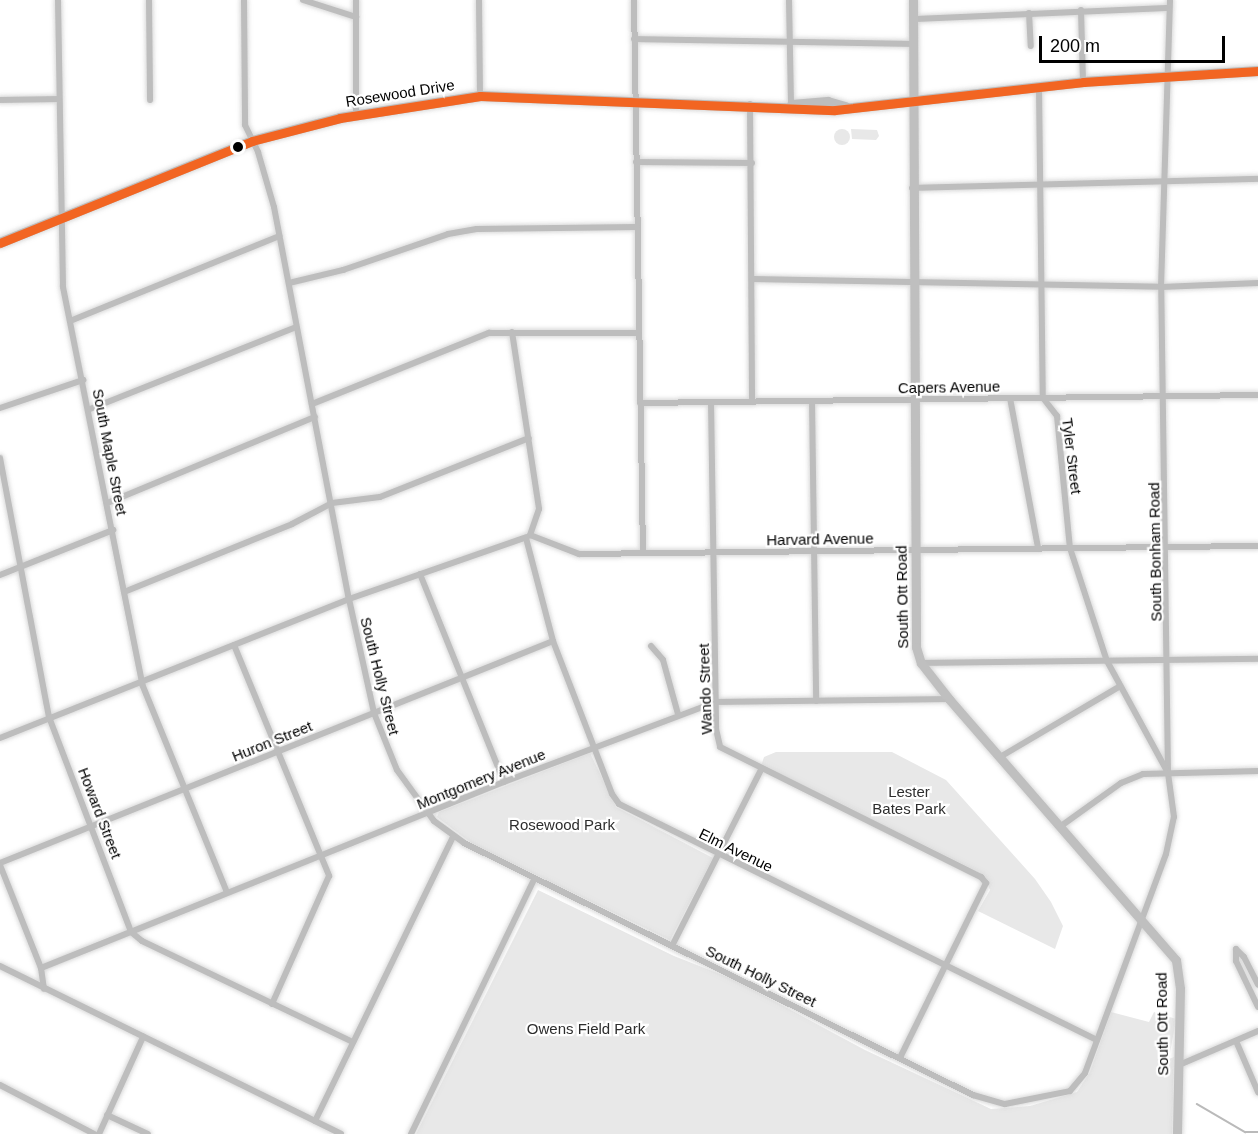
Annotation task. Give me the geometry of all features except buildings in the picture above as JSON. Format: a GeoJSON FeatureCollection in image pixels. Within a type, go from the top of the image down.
{"type":"FeatureCollection","features":[{"type":"Feature","properties":{"kind":"main road","name":"Rosewood Drive"},"geometry":{"type":"LineString","coordinates":[[0,243],[60,221],[252,141],[356,115],[480,96],[791,105],[796,102],[828,102],[849,108],[1083,82],[1258,71]]}},
{"type":"Feature","properties":{"kind":"street","name":"South Maple Street"},"geometry":{"type":"LineString","coordinates":[[58,0],[60,267],[70,321],[90,409],[142,684],[227,892]]}},
{"type":"Feature","properties":{"kind":"street"},"geometry":{"type":"LineString","coordinates":[[149,0],[150,100]]}},
{"type":"Feature","properties":{"kind":"street","name":"South Holly Street"},"geometry":{"type":"LineString","coordinates":[[244,0],[245,124],[258,152],[279,236],[349,598],[374,713],[397,770],[427,813],[453,837],[534,879],[992,1103],[1028,1102],[1061,1095],[1077,1086]]}},
{"type":"Feature","properties":{"kind":"street"},"geometry":{"type":"LineString","coordinates":[[303,0],[356,16]]}},
{"type":"Feature","properties":{"kind":"street"},"geometry":{"type":"LineString","coordinates":[[356,0],[356,115]]}},
{"type":"Feature","properties":{"kind":"street"},"geometry":{"type":"LineString","coordinates":[[479,0],[480,96]]}},
{"type":"Feature","properties":{"kind":"street"},"geometry":{"type":"LineString","coordinates":[[634,0],[643,553]]}},
{"type":"Feature","properties":{"kind":"street"},"geometry":{"type":"LineString","coordinates":[[789,0],[791,105]]}},
{"type":"Feature","properties":{"kind":"street","name":"South Ott Road"},"geometry":{"type":"LineString","coordinates":[[913,0],[911,282],[916,550],[915,647],[921,663],[949,699],[1140,915],[1176,960],[1180,989],[1177,1134]]}},
{"type":"Feature","properties":{"kind":"street"},"geometry":{"type":"LineString","coordinates":[[913,19],[1170,4]]}},
{"type":"Feature","properties":{"kind":"street","name":"South Bonham Road"},"geometry":{"type":"LineString","coordinates":[[1077,1086],[1097,1040],[1140,915],[1166,854],[1174,817],[1168,773],[1169,660],[1161,287],[1170,4]]}},
{"type":"Feature","properties":{"kind":"street"},"geometry":{"type":"LineString","coordinates":[[1081,10],[1083,82]]}},
{"type":"Feature","properties":{"kind":"street"},"geometry":{"type":"LineString","coordinates":[[1029,13],[1031,46]]}},
{"type":"Feature","properties":{"kind":"street"},"geometry":{"type":"LineString","coordinates":[[634,39],[913,44]]}},
{"type":"Feature","properties":{"kind":"street","name":"Tyler Street"},"geometry":{"type":"LineString","coordinates":[[1038,88],[1043,398],[1057,416],[1070,548],[1107,661],[1119,687],[1168,773]]}},
{"type":"Feature","properties":{"kind":"street"},"geometry":{"type":"LineString","coordinates":[[0,100],[58,99]]}},
{"type":"Feature","properties":{"kind":"street"},"geometry":{"type":"LineString","coordinates":[[750,104],[752,402]]}},
{"type":"Feature","properties":{"kind":"street"},"geometry":{"type":"LineString","coordinates":[[636,162],[752,163]]}},
{"type":"Feature","properties":{"kind":"street"},"geometry":{"type":"LineString","coordinates":[[912,188],[1258,179]]}},
{"type":"Feature","properties":{"kind":"street"},"geometry":{"type":"LineString","coordinates":[[289,283],[343,270],[448,234],[477,229],[638,227]]}},
{"type":"Feature","properties":{"kind":"street"},"geometry":{"type":"LineString","coordinates":[[70,321],[279,236]]}},
{"type":"Feature","properties":{"kind":"street"},"geometry":{"type":"LineString","coordinates":[[752,279],[1161,287],[1258,283]]}},
{"type":"Feature","properties":{"kind":"street"},"geometry":{"type":"LineString","coordinates":[[90,409],[296,327]]}},
{"type":"Feature","properties":{"kind":"street"},"geometry":{"type":"LineString","coordinates":[[0,738],[49,717],[142,684],[349,598],[528,536],[539,508],[512,332]]}},
{"type":"Feature","properties":{"kind":"street"},"geometry":{"type":"LineString","coordinates":[[312,404],[489,333],[639,333]]}},
{"type":"Feature","properties":{"kind":"street"},"geometry":{"type":"LineString","coordinates":[[0,408],[83,380]]}},
{"type":"Feature","properties":{"kind":"street","name":"Capers Avenue"},"geometry":{"type":"LineString","coordinates":[[640,403],[1258,395]]}},
{"type":"Feature","properties":{"kind":"street"},"geometry":{"type":"LineString","coordinates":[[1010,398],[1038,548]]}},
{"type":"Feature","properties":{"kind":"street"},"geometry":{"type":"LineString","coordinates":[[812,401],[816,551],[816,701]]}},
{"type":"Feature","properties":{"kind":"street","name":"Wando Street"},"geometry":{"type":"LineString","coordinates":[[711,402],[716,702],[720,747],[761,770],[981,877],[986,883],[947,967]]}},
{"type":"Feature","properties":{"kind":"street"},"geometry":{"type":"LineString","coordinates":[[107,503],[315,417]]}},
{"type":"Feature","properties":{"kind":"street"},"geometry":{"type":"LineString","coordinates":[[124,592],[292,524],[332,503],[380,497],[529,438]]}},
{"type":"Feature","properties":{"kind":"street","name":"Howard Street"},"geometry":{"type":"LineString","coordinates":[[0,458],[49,717],[93,826],[131,932]]}},
{"type":"Feature","properties":{"kind":"street"},"geometry":{"type":"LineString","coordinates":[[0,575],[113,530]]}},
{"type":"Feature","properties":{"kind":"street","name":"Harvard Avenue"},"geometry":{"type":"LineString","coordinates":[[528,536],[579,554],[1258,546]]}},
{"type":"Feature","properties":{"kind":"street","name":"Elm Avenue"},"geometry":{"type":"LineString","coordinates":[[528,536],[553,641],[612,794],[621,805],[1097,1040]]}},
{"type":"Feature","properties":{"kind":"street"},"geometry":{"type":"LineString","coordinates":[[420,574],[504,782]]}},
{"type":"Feature","properties":{"kind":"street","name":"Huron Street"},"geometry":{"type":"LineString","coordinates":[[0,864],[553,641]]}},
{"type":"Feature","properties":{"kind":"street"},"geometry":{"type":"LineString","coordinates":[[234,645],[329,876],[272,1004]]}},
{"type":"Feature","properties":{"kind":"street"},"geometry":{"type":"LineString","coordinates":[[651,646],[663,660],[678,714]]}},
{"type":"Feature","properties":{"kind":"street"},"geometry":{"type":"LineString","coordinates":[[921,663],[1258,659]]}},
{"type":"Feature","properties":{"kind":"street"},"geometry":{"type":"LineString","coordinates":[[1000,757],[1119,687]]}},
{"type":"Feature","properties":{"kind":"street","name":"Montgomery Avenue"},"geometry":{"type":"LineString","coordinates":[[41,968],[504,782],[678,714],[716,702],[949,699]]}},
{"type":"Feature","properties":{"kind":"street"},"geometry":{"type":"LineString","coordinates":[[672,946],[761,770]]}},
{"type":"Feature","properties":{"kind":"street"},"geometry":{"type":"LineString","coordinates":[[1060,826],[1121,783],[1143,774],[1258,771]]}},
{"type":"Feature","properties":{"kind":"street"},"geometry":{"type":"LineString","coordinates":[[315,1121],[453,837]]}},
{"type":"Feature","properties":{"kind":"street"},"geometry":{"type":"LineString","coordinates":[[0,864],[41,968],[44,989]]}},
{"type":"Feature","properties":{"kind":"street"},"geometry":{"type":"LineString","coordinates":[[411,1134],[534,879]]}},
{"type":"Feature","properties":{"kind":"street"},"geometry":{"type":"LineString","coordinates":[[131,932],[142,941],[353,1042]]}},
{"type":"Feature","properties":{"kind":"street"},"geometry":{"type":"LineString","coordinates":[[1258,985],[1244,957],[1236,949],[1236,961],[1258,1007]]}},
{"type":"Feature","properties":{"kind":"street"},"geometry":{"type":"LineString","coordinates":[[0,966],[341,1134]]}},
{"type":"Feature","properties":{"kind":"street"},"geometry":{"type":"LineString","coordinates":[[900,1059],[947,967]]}},
{"type":"Feature","properties":{"kind":"street"},"geometry":{"type":"LineString","coordinates":[[1179,1065],[1258,1031]]}},
{"type":"Feature","properties":{"kind":"street"},"geometry":{"type":"LineString","coordinates":[[99,1134],[142,1037]]}},
{"type":"Feature","properties":{"kind":"street"},"geometry":{"type":"LineString","coordinates":[[1236,1041],[1258,1092]]}},
{"type":"Feature","properties":{"kind":"street"},"geometry":{"type":"LineString","coordinates":[[0,1085],[94,1134]]}},
{"type":"Feature","properties":{"kind":"street"},"geometry":{"type":"LineString","coordinates":[[107,1115],[148,1134]]}},
{"type":"Feature","properties":{"kind":"green space"},"geometry":{"type":"Polygon","coordinates":[[[842,129],[848,131],[850,137],[848,143],[842,145],[836,143],[834,137],[836,131],[842,129]]]}},
{"type":"Feature","properties":{"kind":"green space"},"geometry":{"type":"Polygon","coordinates":[[[851,129],[877,130],[879,136],[876,140],[852,139],[851,129]]]}},
{"type":"Feature","properties":{"kind":"green space","name":"Lester Bates Park"},"geometry":{"type":"Polygon","coordinates":[[[776,752],[892,752],[946,780],[1035,879],[1051,902],[1063,926],[1055,949],[978,911],[990,890],[985,877],[761,766],[764,757],[776,752]]]}},
{"type":"Feature","properties":{"kind":"green space","name":"Rosewood Park"},"geometry":{"type":"Polygon","coordinates":[[[590,753],[616,807],[713,858],[670,940],[474,845],[437,817],[439,812],[590,753]]]}},
{"type":"Feature","properties":{"kind":"green space","name":"Owens Field Park"},"geometry":{"type":"Polygon","coordinates":[[[538,890],[674,956],[735,980],[865,1050],[991,1109],[1030,1106],[1077,1092],[1090,1072],[1111,1012],[1149,1022],[1154,1012],[1176,1019],[1169,1059],[1174,1057],[1172,1134],[416,1134],[538,890]]]}},
{"type":"Feature","properties":{"kind":"waterway"},"geometry":{"type":"LineString","coordinates":[[1197,1104],[1245,1132],[1258,1132]]}},
{"type":"Feature","properties":{"kind":"transit line"},"geometry":{"type":"LineString","coordinates":[[0,243],[252,141],[340,118],[480,96],[835,110],[1083,82],[1258,71]]}}]}
